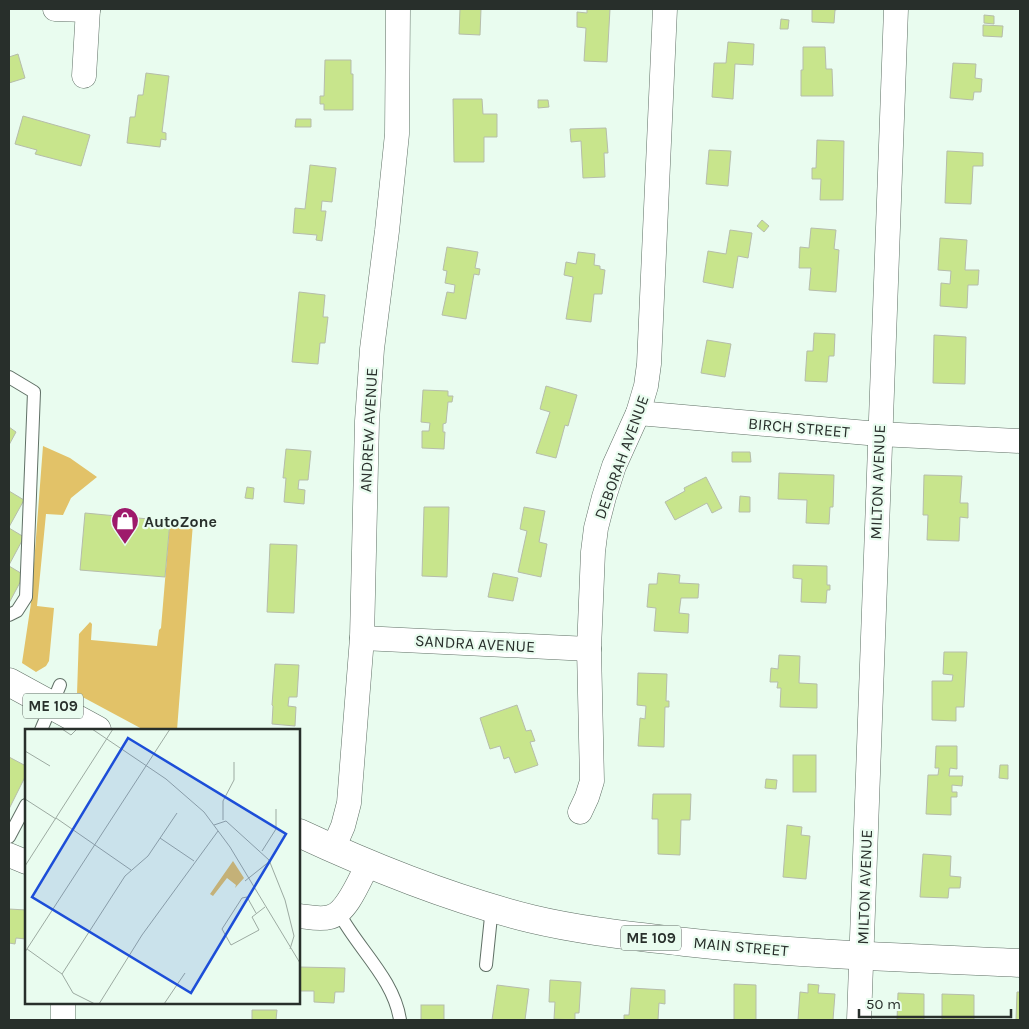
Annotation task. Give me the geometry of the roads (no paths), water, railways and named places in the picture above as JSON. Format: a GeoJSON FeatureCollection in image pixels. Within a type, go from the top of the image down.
{"type":"FeatureCollection","features":[{"type":"Feature","properties":{"kind":"highway","name":"ME 109"},"geometry":{"type":"LineString","coordinates":[[9,682],[56,695],[97,729]]}},
{"type":"Feature","properties":{"kind":"highway","name":"MAIN STREET"},"geometry":{"type":"LineString","coordinates":[[300,833],[368,864],[452,896],[533,919],[613,934],[731,947],[861,956],[1020,963]]}},
{"type":"Feature","properties":{"kind":"street"},"geometry":{"type":"LineString","coordinates":[[55,9],[88,9],[84,76]]}},
{"type":"Feature","properties":{"kind":"street","name":"ANDREW AVENUE"},"geometry":{"type":"LineString","coordinates":[[333,849],[343,826],[349,802],[362,638],[367,421],[372,349],[397,134],[398,9]]}},
{"type":"Feature","properties":{"kind":"street","name":"DEBORAH AVENUE"},"geometry":{"type":"LineString","coordinates":[[580,812],[588,797],[592,781],[589,649],[593,552],[596,528],[614,466],[638,413],[650,364],[665,9]]}},
{"type":"Feature","properties":{"kind":"street","name":"MILTON AVENUE"},"geometry":{"type":"LineString","coordinates":[[858,1020],[896,9]]}},
{"type":"Feature","properties":{"kind":"street","name":"BIRCH STREET"},"geometry":{"type":"LineString","coordinates":[[638,413],[879,434],[1020,441]]}},
{"type":"Feature","properties":{"kind":"street","name":"SANDRA AVENUE"},"geometry":{"type":"LineString","coordinates":[[362,638],[589,649]]}},
{"type":"Feature","properties":{"kind":"street"},"geometry":{"type":"LineString","coordinates":[[9,855],[25,862]]}},
{"type":"Feature","properties":{"kind":"street"},"geometry":{"type":"LineString","coordinates":[[300,916],[323,918],[332,917],[339,913],[345,906],[368,864]]}},
{"type":"Feature","properties":{"kind":"street"},"geometry":{"type":"LineString","coordinates":[[63,1004],[63,1020]]}},
{"type":"Feature","properties":{"kind":"lane"},"geometry":{"type":"LineString","coordinates":[[9,377],[34,392],[26,596],[17,611],[9,615]]}},
{"type":"Feature","properties":{"kind":"lane"},"geometry":{"type":"LineString","coordinates":[[41,729],[56,695]]}},
{"type":"Feature","properties":{"kind":"lane"},"geometry":{"type":"LineString","coordinates":[[9,837],[25,807]]}},
{"type":"Feature","properties":{"kind":"lane"},"geometry":{"type":"LineString","coordinates":[[486,965],[492,907]]}},
{"type":"Feature","properties":{"kind":"lane"},"geometry":{"type":"LineString","coordinates":[[339,913],[345,925],[385,980],[398,1005],[400,1020]]}},
{"type":"Feature","properties":{"kind":"place","name":"AutoZone"},"geometry":{"type":"Point","coordinates":[125,545]}}]}
